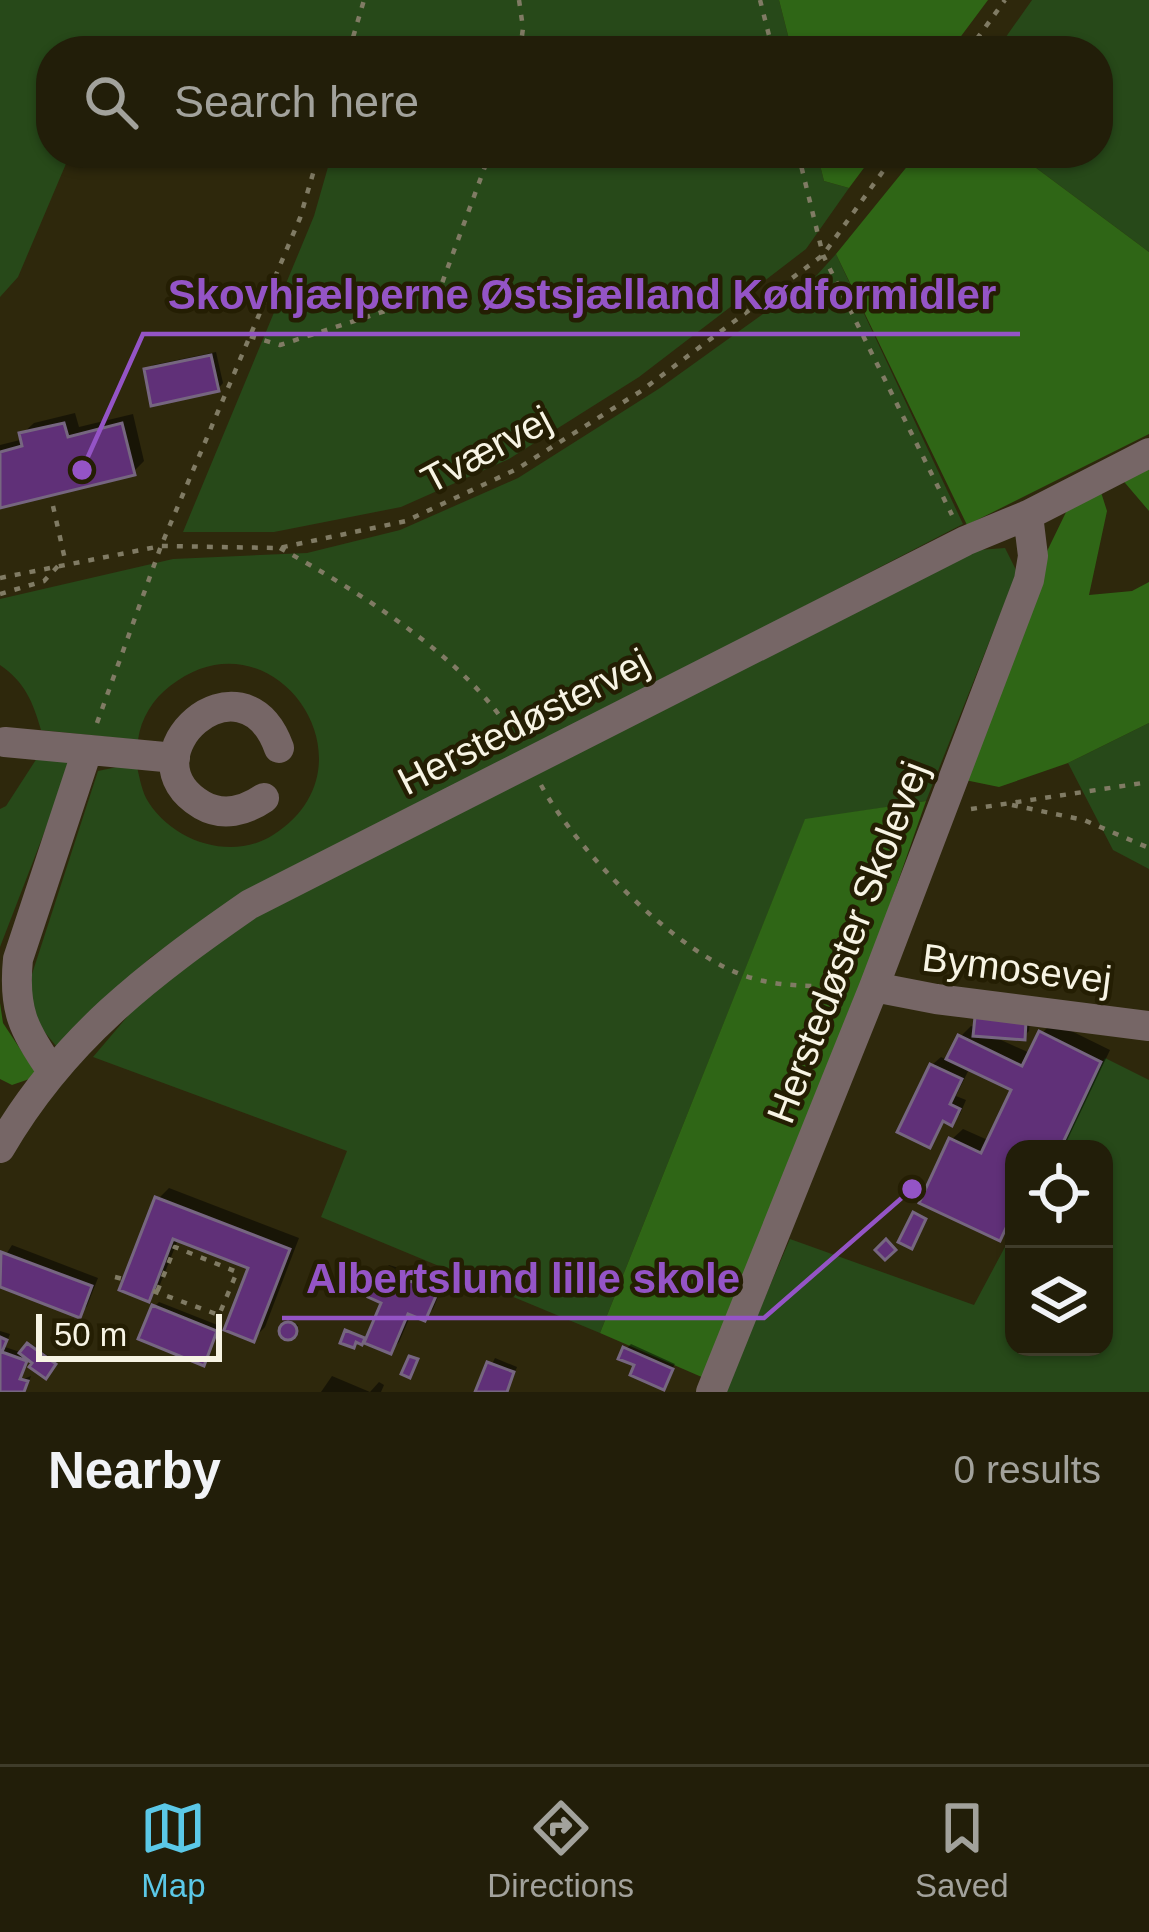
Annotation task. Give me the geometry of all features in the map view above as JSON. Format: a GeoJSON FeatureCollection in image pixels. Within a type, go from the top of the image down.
{"type":"FeatureCollection","features":[{"type":"Feature","properties":{"kind":"street","name":"Herstedøstervej"},"geometry":{"type":"LineString","coordinates":[[0,1148],[80,1038],[153,972],[250,904],[1149,453]]}},
{"type":"Feature","properties":{"kind":"street","name":"Herstedøster Skolevej"},"geometry":{"type":"LineString","coordinates":[[711,1392],[874,987],[1030,580],[1033,556],[1028,515]]}},
{"type":"Feature","properties":{"kind":"street"},"geometry":{"type":"LineString","coordinates":[[264,798],[240,811],[212,810],[200,804],[182,784],[175,758],[183,731],[203,713],[230,707],[256,715],[279,748]]}},
{"type":"Feature","properties":{"kind":"street"},"geometry":{"type":"LineString","coordinates":[[2,740],[175,758]]}},
{"type":"Feature","properties":{"kind":"street"},"geometry":{"type":"LineString","coordinates":[[52,1071],[31,1041],[14,992],[18,959],[87,751]]}},
{"type":"Feature","properties":{"kind":"street","name":"Bymosevej"},"geometry":{"type":"LineString","coordinates":[[874,987],[1149,1026]]}},
{"type":"Feature","properties":{"kind":"path"},"geometry":{"type":"LineString","coordinates":[[353,36],[364,0]]}},
{"type":"Feature","properties":{"kind":"path"},"geometry":{"type":"LineString","coordinates":[[519,0],[522,36]]}},
{"type":"Feature","properties":{"kind":"path"},"geometry":{"type":"LineString","coordinates":[[760,0],[769,36]]}},
{"type":"Feature","properties":{"kind":"path"},"geometry":{"type":"LineString","coordinates":[[979,36],[1005,0]]}},
{"type":"Feature","properties":{"kind":"path"},"geometry":{"type":"LineString","coordinates":[[87,751],[161,545],[300,218],[315,168]]}},
{"type":"Feature","properties":{"kind":"path"},"geometry":{"type":"LineString","coordinates":[[250,336],[280,345],[438,294],[484,168]]}},
{"type":"Feature","properties":{"kind":"path"},"geometry":{"type":"LineString","coordinates":[[802,168],[823,256],[965,542]]}},
{"type":"Feature","properties":{"kind":"path","name":"Tværvej"},"geometry":{"type":"LineString","coordinates":[[0,578],[161,545],[279,548],[406,521],[517,470],[641,391],[823,256],[885,168]]}},
{"type":"Feature","properties":{"kind":"path"},"geometry":{"type":"LineString","coordinates":[[0,594],[44,581],[63,564],[53,506]]}},
{"type":"Feature","properties":{"kind":"path"},"geometry":{"type":"LineString","coordinates":[[279,548],[345,584],[418,636],[500,713],[548,798],[622,890],[667,931],[748,978],[786,986],[874,987]]}},
{"type":"Feature","properties":{"kind":"path"},"geometry":{"type":"LineString","coordinates":[[939,813],[1149,782]]}},
{"type":"Feature","properties":{"kind":"path"},"geometry":{"type":"LineString","coordinates":[[1006,804],[1084,820],[1149,848]]}},
{"type":"Feature","properties":{"kind":"path"},"geometry":{"type":"LineString","coordinates":[[175,1247],[237,1272],[219,1315],[155,1291],[175,1247]]}},
{"type":"Feature","properties":{"kind":"green space"},"geometry":{"type":"Polygon","coordinates":[[[0,0],[779,0],[788,36],[36,36],[36,168],[64,168],[18,277],[0,297],[0,0]]]}},
{"type":"Feature","properties":{"kind":"green space"},"geometry":{"type":"Polygon","coordinates":[[[779,0],[988,0],[961,36],[788,36],[779,0]]]}},
{"type":"Feature","properties":{"kind":"green space"},"geometry":{"type":"Polygon","coordinates":[[[1032,0],[1149,0],[1149,252],[1036,168],[1113,168],[1113,36],[1007,36],[1032,0]]]}},
{"type":"Feature","properties":{"kind":"green space"},"geometry":{"type":"Polygon","coordinates":[[[328,168],[821,168],[824,181],[849,188],[806,249],[639,377],[509,459],[401,507],[274,532],[183,532],[314,216],[328,168]]]}},
{"type":"Feature","properties":{"kind":"green space"},"geometry":{"type":"Polygon","coordinates":[[[821,168],[864,168],[849,188],[824,181],[821,168]]]}},
{"type":"Feature","properties":{"kind":"green space"},"geometry":{"type":"Polygon","coordinates":[[[906,168],[1036,168],[1149,252],[1149,434],[967,525],[836,254],[906,168]]]}},
{"type":"Feature","properties":{"kind":"green space"},"geometry":{"type":"Polygon","coordinates":[[[836,254],[963,524],[244,897],[151,957],[57,1047],[32,1017],[32,974],[98,771],[136,763],[146,798],[170,826],[203,843],[239,847],[273,835],[305,805],[318,771],[316,736],[301,704],[277,679],[245,665],[208,666],[170,686],[149,710],[138,740],[41,730],[27,693],[0,665],[0,599],[173,559],[307,553],[400,530],[518,478],[660,388],[817,275],[836,254]]]}},
{"type":"Feature","properties":{"kind":"green space"},"geometry":{"type":"Polygon","coordinates":[[[1149,467],[1149,511],[1120,477],[1149,467]]]}},
{"type":"Feature","properties":{"kind":"green space"},"geometry":{"type":"Polygon","coordinates":[[[1100,489],[1107,511],[1089,595],[1132,591],[1149,582],[1149,723],[1068,763],[999,787],[960,779],[1034,578],[1069,506],[1100,489]]]}},
{"type":"Feature","properties":{"kind":"green space"},"geometry":{"type":"Polygon","coordinates":[[[1005,548],[1017,572],[926,801],[805,820],[600,1333],[321,1217],[347,1151],[93,1057],[156,983],[257,915],[978,550],[1005,548]]]}},
{"type":"Feature","properties":{"kind":"green space"},"geometry":{"type":"Polygon","coordinates":[[[1149,723],[1149,869],[1113,850],[1068,763],[1149,723]]]}},
{"type":"Feature","properties":{"kind":"green space"},"geometry":{"type":"Polygon","coordinates":[[[39,755],[73,758],[0,947],[0,809],[39,755]]]}},
{"type":"Feature","properties":{"kind":"green space"},"geometry":{"type":"Polygon","coordinates":[[[926,801],[857,999],[704,1378],[600,1333],[805,819],[926,801]]]}},
{"type":"Feature","properties":{"kind":"green space"},"geometry":{"type":"Polygon","coordinates":[[[0,1003],[3,1023],[38,1076],[12,1085],[0,1079],[0,1003]]]}},
{"type":"Feature","properties":{"kind":"green space"},"geometry":{"type":"Polygon","coordinates":[[[1105,1058],[1149,1080],[1149,1392],[724,1392],[790,1239],[974,1305],[1005,1247],[1005,1356],[1113,1356],[1113,1140],[1062,1140],[1105,1058]]]}},
{"type":"Feature","properties":{"kind":"building"},"geometry":{"type":"Polygon","coordinates":[[[211,355],[219,391],[151,406],[144,369],[211,355]]]}},
{"type":"Feature","properties":{"kind":"building"},"geometry":{"type":"Polygon","coordinates":[[[64,423],[68,437],[122,423],[135,475],[0,508],[0,452],[22,446],[19,433],[64,423]]]}},
{"type":"Feature","properties":{"kind":"building"},"geometry":{"type":"Polygon","coordinates":[[[975,1017],[1026,1021],[1025,1040],[973,1036],[975,1017]]]}},
{"type":"Feature","properties":{"kind":"building"},"geometry":{"type":"Polygon","coordinates":[[[1039,1031],[1101,1062],[1064,1140],[1005,1140],[1005,1230],[1000,1241],[919,1203],[949,1138],[981,1153],[1011,1090],[946,1059],[958,1035],[1022,1066],[1039,1031]]]}},
{"type":"Feature","properties":{"kind":"building"},"geometry":{"type":"Polygon","coordinates":[[[930,1064],[962,1079],[950,1104],[960,1109],[952,1126],[943,1121],[930,1148],[897,1132],[930,1064]]]}},
{"type":"Feature","properties":{"kind":"building"},"geometry":{"type":"Polygon","coordinates":[[[155,1197],[290,1249],[254,1342],[224,1330],[248,1268],[173,1239],[149,1302],[119,1290],[155,1197]]]}},
{"type":"Feature","properties":{"kind":"building"},"geometry":{"type":"Polygon","coordinates":[[[913,1212],[926,1219],[912,1249],[898,1242],[913,1212]]]}},
{"type":"Feature","properties":{"kind":"building"},"geometry":{"type":"Polygon","coordinates":[[[886,1239],[896,1250],[885,1260],[875,1250],[886,1239]]]}},
{"type":"Feature","properties":{"kind":"building"},"geometry":{"type":"Polygon","coordinates":[[[1,1252],[92,1286],[80,1318],[0,1287],[1,1252]]]}},
{"type":"Feature","properties":{"kind":"building"},"geometry":{"type":"Polygon","coordinates":[[[378,1272],[420,1284],[418,1289],[436,1296],[425,1321],[408,1314],[391,1354],[364,1343],[381,1303],[368,1297],[378,1272]]]}},
{"type":"Feature","properties":{"kind":"building"},"geometry":{"type":"Polygon","coordinates":[[[152,1305],[217,1331],[204,1366],[138,1339],[152,1305]]]}},
{"type":"Feature","properties":{"kind":"building"},"geometry":{"type":"Polygon","coordinates":[[[288,1322],[297,1331],[288,1340],[279,1331],[288,1322]]]}},
{"type":"Feature","properties":{"kind":"building"},"geometry":{"type":"Polygon","coordinates":[[[345,1330],[365,1338],[362,1345],[356,1342],[354,1348],[340,1343],[345,1330]]]}},
{"type":"Feature","properties":{"kind":"building"},"geometry":{"type":"Polygon","coordinates":[[[0,1337],[7,1340],[2,1352],[27,1361],[20,1379],[28,1381],[24,1392],[0,1392],[0,1337]]]}},
{"type":"Feature","properties":{"kind":"building"},"geometry":{"type":"Polygon","coordinates":[[[27,1343],[56,1364],[46,1379],[19,1353],[27,1343]]]}},
{"type":"Feature","properties":{"kind":"building"},"geometry":{"type":"Polygon","coordinates":[[[623,1347],[673,1369],[664,1390],[630,1375],[634,1365],[618,1359],[623,1347]]]}},
{"type":"Feature","properties":{"kind":"building"},"geometry":{"type":"Polygon","coordinates":[[[409,1356],[418,1359],[410,1378],[401,1374],[409,1356]]]}},
{"type":"Feature","properties":{"kind":"building"},"geometry":{"type":"Polygon","coordinates":[[[487,1362],[514,1372],[507,1392],[475,1392],[487,1362]]]}},
{"type":"Feature","properties":{"kind":"place","name":"Skovhjælperne Østsjælland Kødformidler"},"geometry":{"type":"Point","coordinates":[82,470]}},
{"type":"Feature","properties":{"kind":"place","name":"Albertslund lille skole"},"geometry":{"type":"Point","coordinates":[912,1189]}}]}
